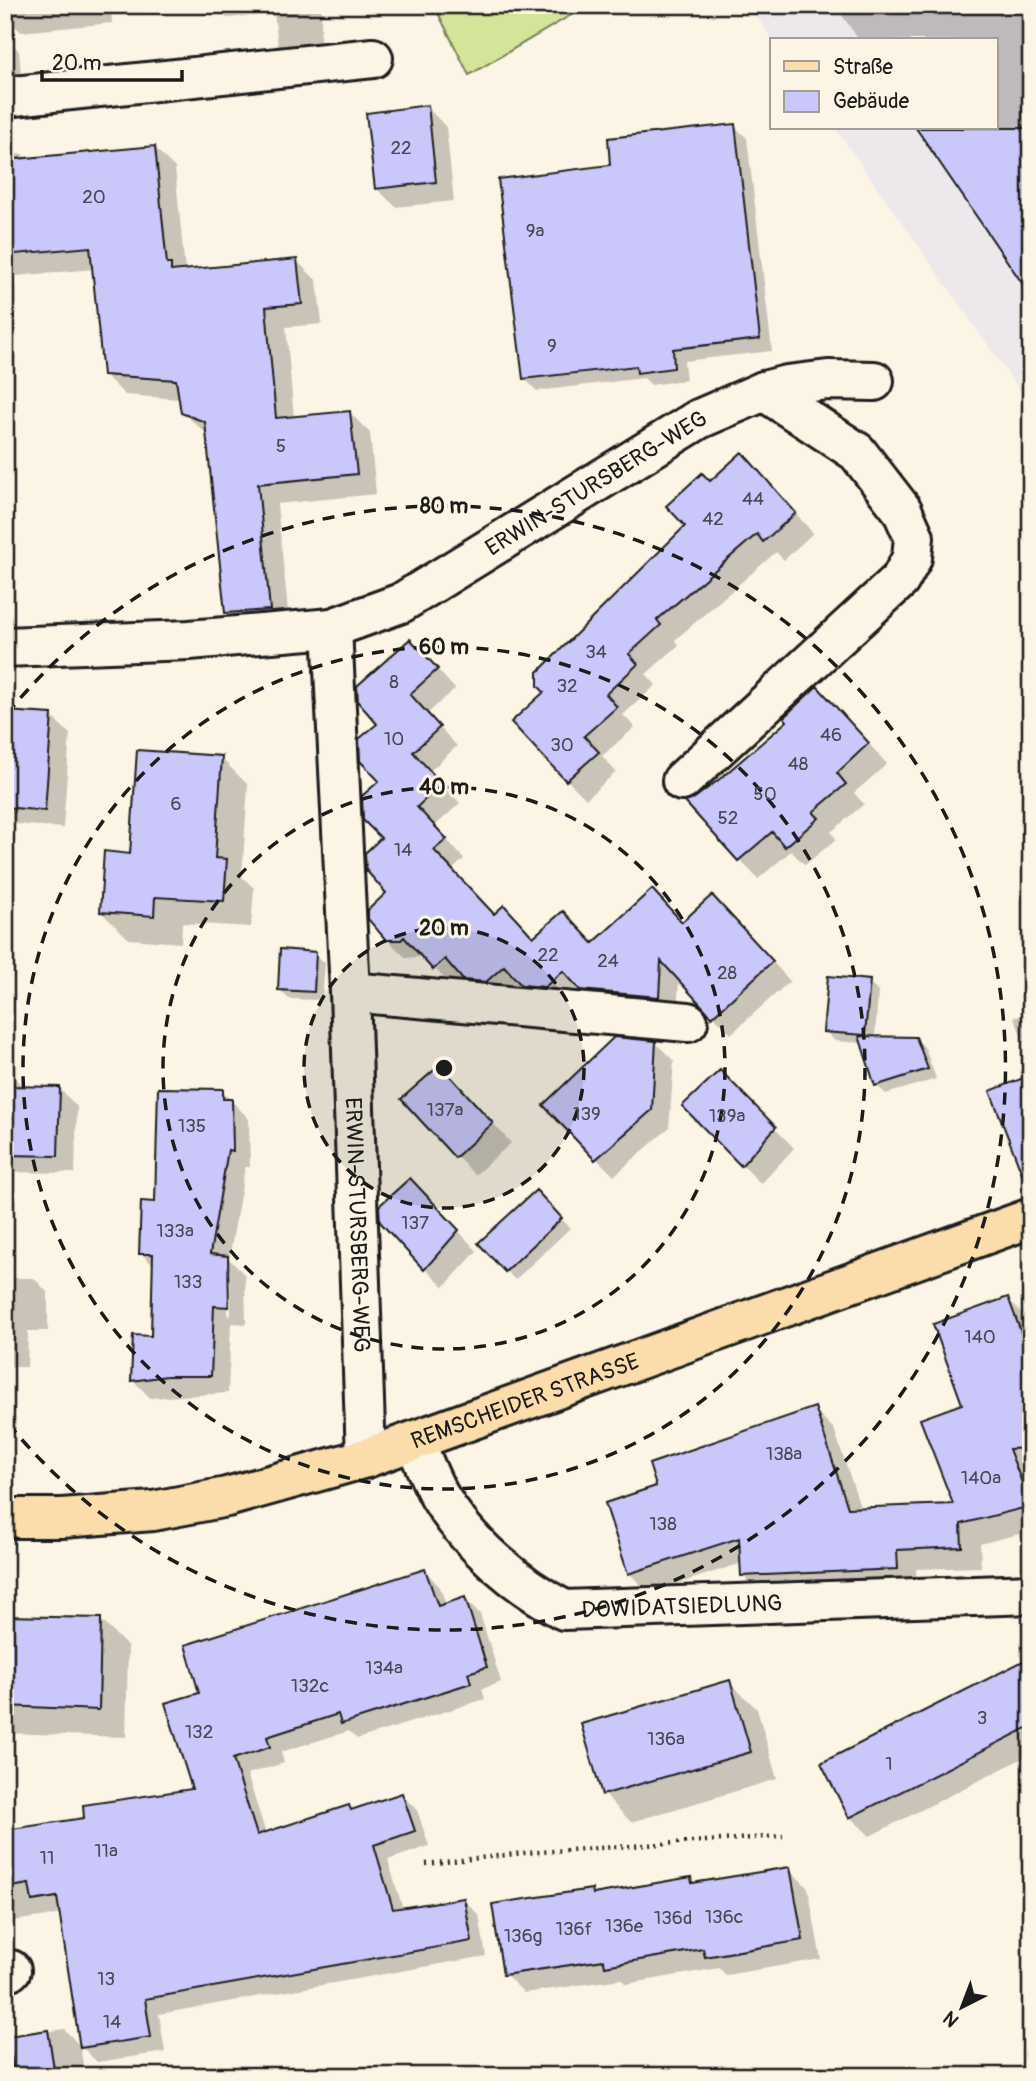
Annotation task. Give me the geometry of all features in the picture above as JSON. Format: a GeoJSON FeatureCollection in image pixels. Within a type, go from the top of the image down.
{"type":"FeatureCollection","features":[{"type":"Feature","properties":{"kind":"main road","name":"REMSCHEIDER STRASSE"},"geometry":{"type":"LineString","coordinates":[[5,1518],[62,1518],[153,1511],[227,1497],[366,1458],[1031,1218]]}},
{"type":"Feature","properties":{"kind":"street"},"geometry":{"type":"LineString","coordinates":[[5,97],[373,58]]}},
{"type":"Feature","properties":{"kind":"street","name":"ERWIN-STURSBERG-WEG"},"geometry":{"type":"LineString","coordinates":[[5,647],[188,640],[332,628],[401,603],[699,419],[764,391],[828,380],[874,381]]}},
{"type":"Feature","properties":{"kind":"street"},"geometry":{"type":"LineString","coordinates":[[682,781],[900,580],[912,558],[914,537],[902,510],[857,452],[764,391]]}},
{"type":"Feature","properties":{"kind":"street","name":"ERWIN-STURSBERG-WEG"},"geometry":{"type":"LineString","coordinates":[[332,628],[350,992],[366,1458]]}},
{"type":"Feature","properties":{"kind":"street"},"geometry":{"type":"LineString","coordinates":[[350,992],[688,1022]]}},
{"type":"Feature","properties":{"kind":"street","name":"DOWIDATSIEDLUNG"},"geometry":{"type":"LineString","coordinates":[[415,1442],[440,1497],[472,1538],[530,1592],[564,1610],[1031,1594]]}},
{"type":"Feature","properties":{"kind":"path"},"geometry":{"type":"LineString","coordinates":[[425,1864],[524,1853],[783,1836]]}},
{"type":"Feature","properties":{"kind":"shaded area"},"geometry":{"type":"Polygon","coordinates":[[[748,5],[1031,5],[1031,406],[836,130],[998,130],[998,38],[772,38],[748,5]]]}},
{"type":"Feature","properties":{"kind":"green space"},"geometry":{"type":"Polygon","coordinates":[[[434,5],[588,5],[469,75],[434,5]]]}},
{"type":"Feature","properties":{"kind":"building"},"geometry":{"type":"Polygon","coordinates":[[[428,105],[436,182],[375,189],[366,113],[428,105]]]}},
{"type":"Feature","properties":{"kind":"building"},"geometry":{"type":"Polygon","coordinates":[[[735,124],[760,339],[673,349],[674,368],[637,373],[636,366],[523,379],[498,179],[610,165],[608,138],[735,124]]]}},
{"type":"Feature","properties":{"kind":"building"},"geometry":{"type":"Polygon","coordinates":[[[1031,128],[1031,296],[917,130],[1031,128]]]}},
{"type":"Feature","properties":{"kind":"building"},"geometry":{"type":"Polygon","coordinates":[[[155,146],[167,264],[171,264],[171,271],[297,259],[302,304],[266,307],[276,418],[350,411],[357,474],[258,484],[270,610],[225,613],[205,422],[181,413],[176,380],[103,375],[90,247],[5,255],[5,160],[155,146]]]}},
{"type":"Feature","properties":{"kind":"building"},"geometry":{"type":"Polygon","coordinates":[[[742,452],[796,513],[763,542],[757,534],[657,620],[661,625],[629,654],[638,664],[606,694],[617,707],[584,736],[599,752],[566,781],[511,722],[544,692],[538,686],[538,672],[685,526],[666,506],[702,473],[710,481],[742,452]]]}},
{"type":"Feature","properties":{"kind":"building"},"geometry":{"type":"Polygon","coordinates":[[[410,639],[438,669],[410,694],[440,727],[413,752],[442,784],[417,807],[447,839],[434,850],[494,914],[504,905],[533,937],[563,911],[593,943],[652,889],[682,922],[712,895],[773,961],[712,1017],[661,961],[659,997],[580,990],[563,971],[545,987],[521,985],[504,966],[486,982],[463,980],[445,959],[433,970],[404,937],[401,940],[386,940],[368,919],[368,910],[386,893],[366,870],[365,853],[381,838],[363,820],[362,796],[379,781],[360,761],[359,739],[377,724],[358,702],[357,686],[410,639]]]}},
{"type":"Feature","properties":{"kind":"building"},"geometry":{"type":"Polygon","coordinates":[[[817,686],[869,743],[837,773],[846,784],[813,812],[819,818],[785,847],[772,832],[738,861],[685,802],[721,778],[787,721],[784,717],[817,686]]]}},
{"type":"Feature","properties":{"kind":"building"},"geometry":{"type":"Polygon","coordinates":[[[5,711],[52,714],[45,811],[5,807],[5,711]]]}},
{"type":"Feature","properties":{"kind":"building"},"geometry":{"type":"Polygon","coordinates":[[[137,750],[222,756],[215,858],[227,859],[224,901],[155,897],[154,916],[100,912],[104,851],[130,854],[137,750]]]}},
{"type":"Feature","properties":{"kind":"building"},"geometry":{"type":"Polygon","coordinates":[[[280,949],[316,952],[314,992],[278,990],[280,949]]]}},
{"type":"Feature","properties":{"kind":"building"},"geometry":{"type":"Polygon","coordinates":[[[828,976],[870,980],[865,1035],[823,1032],[828,976]]]}},
{"type":"Feature","properties":{"kind":"building"},"geometry":{"type":"Polygon","coordinates":[[[859,1036],[916,1037],[928,1069],[875,1086],[859,1036]]]}},
{"type":"Feature","properties":{"kind":"building"},"geometry":{"type":"Polygon","coordinates":[[[614,1037],[656,1041],[652,1110],[595,1160],[543,1105],[614,1037]]]}},
{"type":"Feature","properties":{"kind":"building"},"geometry":{"type":"Polygon","coordinates":[[[440,1065],[493,1123],[455,1158],[401,1099],[440,1065]]]}},
{"type":"Feature","properties":{"kind":"building"},"geometry":{"type":"Polygon","coordinates":[[[720,1070],[776,1127],[741,1166],[682,1106],[720,1070]]]}},
{"type":"Feature","properties":{"kind":"building"},"geometry":{"type":"Polygon","coordinates":[[[1031,1075],[1031,1188],[1028,1189],[990,1091],[1031,1075]]]}},
{"type":"Feature","properties":{"kind":"building"},"geometry":{"type":"Polygon","coordinates":[[[5,1086],[60,1087],[58,1156],[5,1155],[5,1086]]]}},
{"type":"Feature","properties":{"kind":"building"},"geometry":{"type":"Polygon","coordinates":[[[158,1088],[223,1089],[223,1099],[232,1099],[233,1151],[228,1150],[210,1254],[228,1256],[229,1307],[214,1306],[211,1376],[167,1376],[131,1381],[133,1335],[151,1336],[153,1254],[139,1254],[141,1201],[155,1202],[158,1088]]]}},
{"type":"Feature","properties":{"kind":"building"},"geometry":{"type":"Polygon","coordinates":[[[410,1178],[459,1230],[424,1270],[380,1222],[379,1206],[410,1178]]]}},
{"type":"Feature","properties":{"kind":"building"},"geometry":{"type":"Polygon","coordinates":[[[536,1190],[562,1218],[505,1272],[478,1243],[536,1190]]]}},
{"type":"Feature","properties":{"kind":"building"},"geometry":{"type":"Polygon","coordinates":[[[1008,1297],[1031,1359],[1031,1448],[1009,1449],[1031,1506],[961,1524],[962,1547],[897,1550],[898,1569],[741,1576],[739,1538],[628,1574],[605,1503],[656,1486],[649,1464],[815,1407],[848,1508],[953,1504],[920,1419],[962,1404],[933,1324],[1008,1297]]]}},
{"type":"Feature","properties":{"kind":"building"},"geometry":{"type":"Polygon","coordinates":[[[425,1569],[438,1606],[465,1597],[487,1667],[468,1673],[471,1683],[341,1724],[338,1714],[267,1737],[270,1747],[233,1759],[257,1835],[349,1805],[351,1810],[402,1793],[415,1831],[374,1845],[393,1909],[464,1898],[472,1941],[145,1999],[151,2037],[80,2048],[57,1897],[32,1901],[29,1884],[5,1888],[5,1830],[84,1818],[83,1805],[192,1789],[165,1703],[199,1693],[185,1645],[425,1569]]]}},
{"type":"Feature","properties":{"kind":"building"},"geometry":{"type":"Polygon","coordinates":[[[5,1616],[101,1618],[99,1710],[5,1706],[5,1616]]]}},
{"type":"Feature","properties":{"kind":"building"},"geometry":{"type":"Polygon","coordinates":[[[1031,1657],[1031,1726],[849,1818],[821,1763],[1031,1657]]]}},
{"type":"Feature","properties":{"kind":"building"},"geometry":{"type":"Polygon","coordinates":[[[730,1680],[751,1752],[602,1795],[581,1724],[730,1680]]]}},
{"type":"Feature","properties":{"kind":"building"},"geometry":{"type":"Polygon","coordinates":[[[790,1867],[803,1940],[705,1957],[703,1949],[605,1966],[604,1960],[503,1975],[492,1904],[592,1889],[593,1894],[691,1877],[692,1883],[790,1867]]]}},
{"type":"Feature","properties":{"kind":"building"},"geometry":{"type":"Polygon","coordinates":[[[48,2030],[54,2069],[14,2074],[8,2036],[48,2030]]]}}]}
